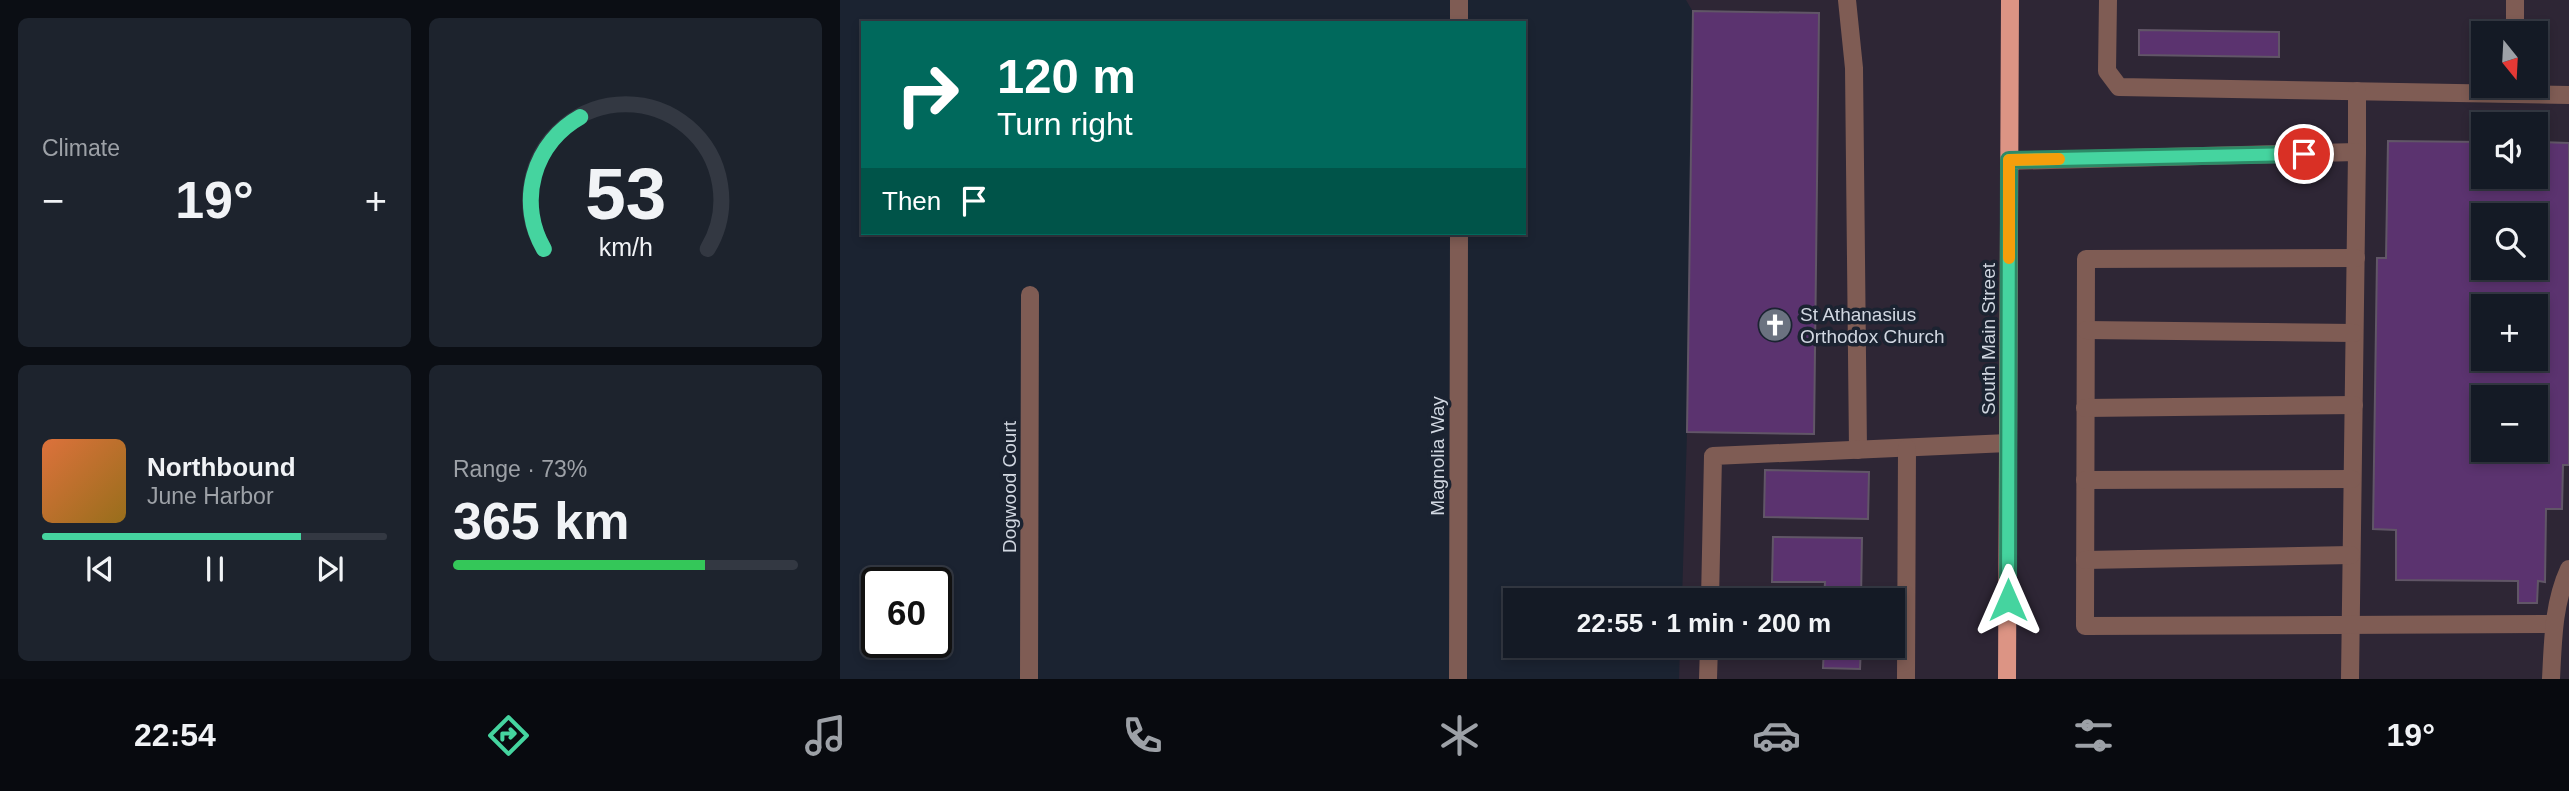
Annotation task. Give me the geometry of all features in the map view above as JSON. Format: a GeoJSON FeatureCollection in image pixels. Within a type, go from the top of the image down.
{"type":"FeatureCollection","features":[{"type":"Feature","properties":{"kind":"main road","name":"South Main Street"},"geometry":{"type":"LineString","coordinates":[[2007,679],[2010,0]]}},
{"type":"Feature","properties":{"kind":"street"},"geometry":{"type":"LineString","coordinates":[[1459,0],[1459,21]]}},
{"type":"Feature","properties":{"kind":"street"},"geometry":{"type":"LineString","coordinates":[[1847,0],[1854,68],[1858,450]]}},
{"type":"Feature","properties":{"kind":"street"},"geometry":{"type":"LineString","coordinates":[[2108,0],[2107,71],[2119,87],[2471,90]]}},
{"type":"Feature","properties":{"kind":"street"},"geometry":{"type":"LineString","coordinates":[[2515,0],[2515,21]]}},
{"type":"Feature","properties":{"kind":"street"},"geometry":{"type":"LineString","coordinates":[[2350,679],[2357,91]]}},
{"type":"Feature","properties":{"kind":"street"},"geometry":{"type":"LineString","coordinates":[[2548,93],[2569,95]]}},
{"type":"Feature","properties":{"kind":"street"},"geometry":{"type":"LineString","coordinates":[[2009,160],[2357,152]]}},
{"type":"Feature","properties":{"kind":"street","name":"Magnolia Way"},"geometry":{"type":"LineString","coordinates":[[1458,679],[1459,235]]}},
{"type":"Feature","properties":{"kind":"street"},"geometry":{"type":"LineString","coordinates":[[2356,258],[2086,259],[2085,626],[2554,624]]}},
{"type":"Feature","properties":{"kind":"street","name":"Dogwood Court"},"geometry":{"type":"LineString","coordinates":[[1029,679],[1030,295]]}},
{"type":"Feature","properties":{"kind":"street"},"geometry":{"type":"LineString","coordinates":[[2086,330],[2354,333]]}},
{"type":"Feature","properties":{"kind":"street"},"geometry":{"type":"LineString","coordinates":[[2085,408],[2354,405]]}},
{"type":"Feature","properties":{"kind":"street"},"geometry":{"type":"LineString","coordinates":[[1710,588],[1713,456],[2008,443]]}},
{"type":"Feature","properties":{"kind":"street"},"geometry":{"type":"LineString","coordinates":[[1906,679],[1908,447]]}},
{"type":"Feature","properties":{"kind":"street"},"geometry":{"type":"LineString","coordinates":[[2085,480],[2352,480]]}},
{"type":"Feature","properties":{"kind":"street"},"geometry":{"type":"LineString","coordinates":[[2085,560],[2351,555]]}},
{"type":"Feature","properties":{"kind":"street"},"geometry":{"type":"LineString","coordinates":[[2551,679],[2554,624],[2560,589],[2569,569]]}},
{"type":"Feature","properties":{"kind":"street"},"geometry":{"type":"LineString","coordinates":[[1708,679],[1709,658]]}},
{"type":"Feature","properties":{"kind":"shaded area"},"geometry":{"type":"Polygon","coordinates":[[[1686,0],[2569,0],[2569,679],[1679,679],[1680,658],[1905,658],[1905,588],[1682,588],[1693,12],[1686,0]]]}},
{"type":"Feature","properties":{"kind":"building"},"geometry":{"type":"Polygon","coordinates":[[[1693,11],[1819,13],[1814,434],[1687,432],[1693,11]]]}},
{"type":"Feature","properties":{"kind":"building"},"geometry":{"type":"Polygon","coordinates":[[[2139,30],[2279,32],[2279,57],[2139,55],[2139,30]]]}},
{"type":"Feature","properties":{"kind":"building"},"geometry":{"type":"Polygon","coordinates":[[[2388,141],[2471,142],[2471,189],[2548,189],[2548,142],[2569,143],[2569,465],[2563,465],[2562,509],[2546,509],[2545,582],[2538,581],[2537,603],[2518,603],[2518,581],[2396,580],[2396,530],[2373,529],[2377,258],[2386,258],[2388,141]]]}},
{"type":"Feature","properties":{"kind":"building"},"geometry":{"type":"Polygon","coordinates":[[[1765,470],[1869,472],[1868,519],[1764,517],[1765,470]]]}},
{"type":"Feature","properties":{"kind":"building"},"geometry":{"type":"Polygon","coordinates":[[[1773,537],[1862,538],[1861,588],[1825,588],[1825,582],[1772,582],[1773,537]]]}},
{"type":"Feature","properties":{"kind":"building"},"geometry":{"type":"Polygon","coordinates":[[[1823,658],[1860,658],[1860,669],[1823,668],[1823,658]]]}},
{"type":"Feature","properties":{"kind":"slow traffic"},"geometry":{"type":"LineString","coordinates":[[2009,258],[2009,160],[2059,159]]}},
{"type":"Feature","properties":{"kind":"place","name":"St Athanasius Orthodox Church"},"geometry":{"type":"Point","coordinates":[1775,325]}},
{"type":"Feature","properties":{"kind":"route"},"geometry":{"type":"LineString","coordinates":[[2008,600],[2009,160],[2304,154]]}}]}
